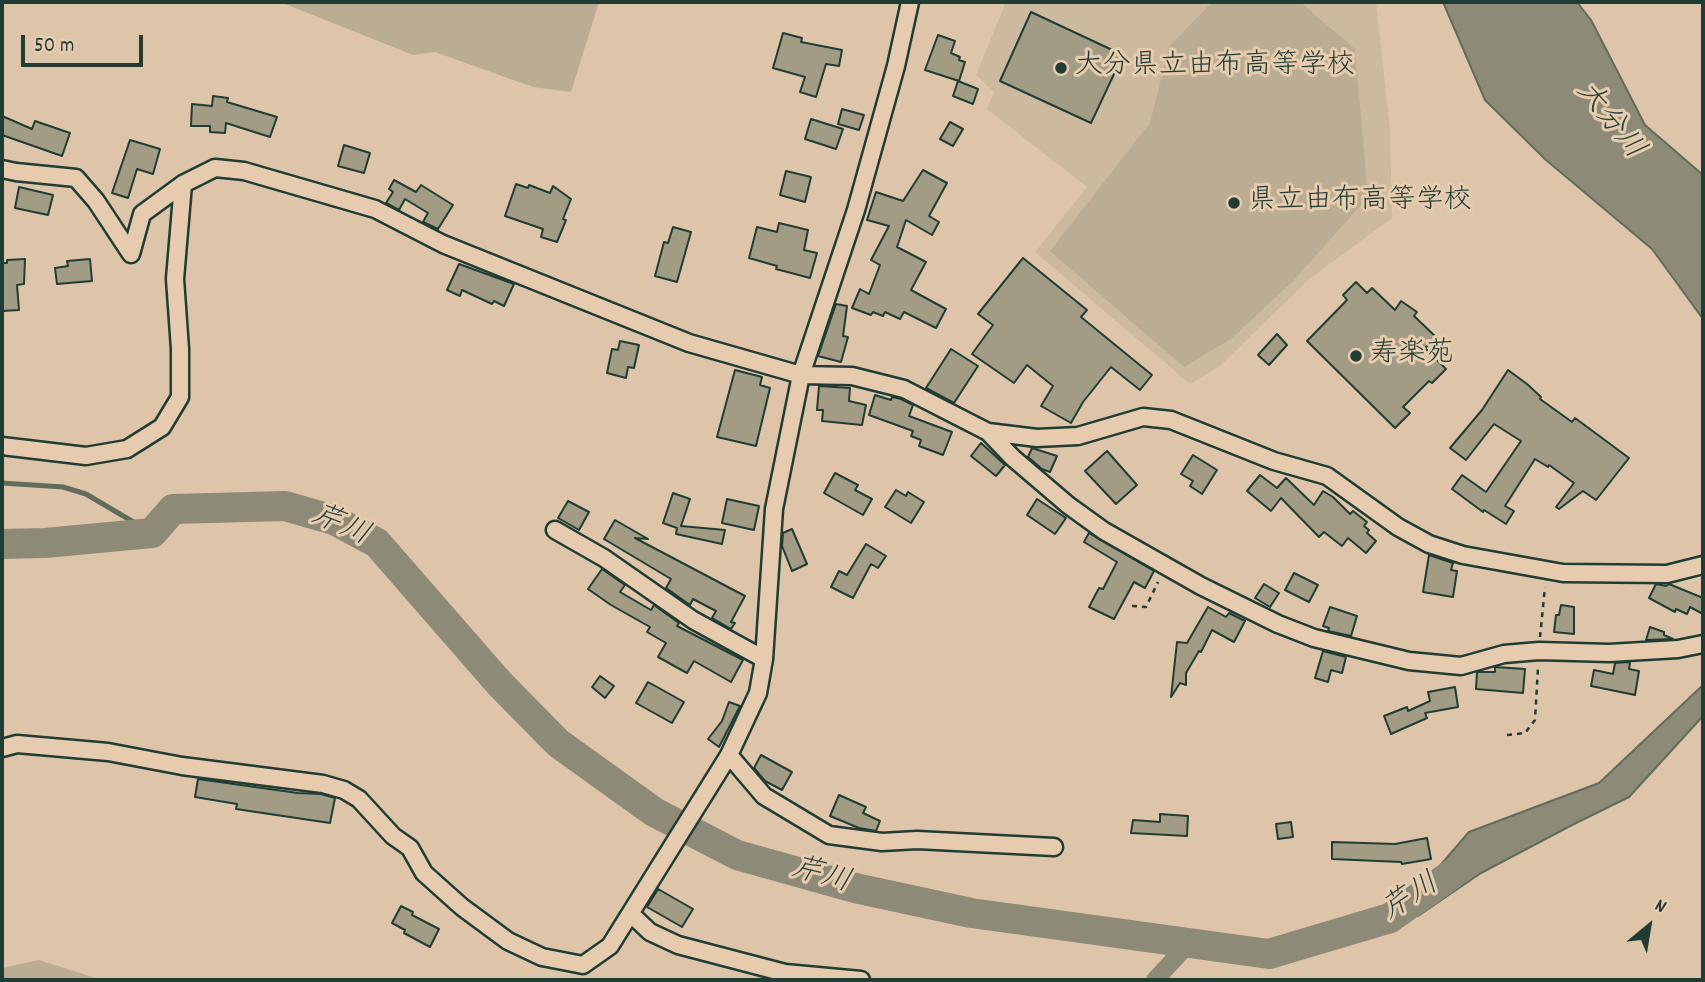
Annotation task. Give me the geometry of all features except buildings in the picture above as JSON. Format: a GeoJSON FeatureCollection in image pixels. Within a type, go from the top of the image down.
{"type":"FeatureCollection","features":[{"type":"Feature","properties":{"kind":"street"},"geometry":{"type":"LineString","coordinates":[[2,748],[17,744],[108,752],[182,766],[323,784],[344,790],[359,799],[393,836],[410,848],[424,873],[462,907],[508,941],[542,957],[583,965],[610,946],[729,755],[758,694],[764,659],[774,509],[801,375],[856,210],[896,65],[910,2]]}},
{"type":"Feature","properties":{"kind":"street"},"geometry":{"type":"LineString","coordinates":[[2,169],[76,178],[96,201],[131,254],[142,214],[183,184],[215,168],[244,171],[375,209],[443,244],[689,343],[801,375],[852,376],[904,389],[988,432],[1068,505],[1104,531],[1165,566],[1278,624],[1314,638],[1409,661],[1461,666],[1504,654],[1539,651],[1609,653],[1678,649],[1703,644]]}},
{"type":"Feature","properties":{"kind":"street"},"geometry":{"type":"LineString","coordinates":[[2,446],[86,456],[127,449],[162,427],[180,397],[175,279],[183,184]]}},
{"type":"Feature","properties":{"kind":"street"},"geometry":{"type":"LineString","coordinates":[[988,432],[1037,438],[1077,436],[1143,417],[1171,420],[1274,461],[1327,476],[1398,527],[1429,544],[1463,555],[1563,573],[1667,574],[1703,565]]}},
{"type":"Feature","properties":{"kind":"street"},"geometry":{"type":"LineString","coordinates":[[555,530],[604,558],[693,620],[764,659]]}},
{"type":"Feature","properties":{"kind":"street"},"geometry":{"type":"LineString","coordinates":[[729,755],[764,796],[829,835],[882,842],[917,840],[1054,847]]}},
{"type":"Feature","properties":{"kind":"street"},"geometry":{"type":"LineString","coordinates":[[631,914],[650,932],[698,951],[785,973],[861,980]]}},
{"type":"Feature","properties":{"kind":"path"},"geometry":{"type":"LineString","coordinates":[[1132,606],[1146,607],[1165,566]]}},
{"type":"Feature","properties":{"kind":"shaded area"},"geometry":{"type":"Polygon","coordinates":[[[280,2],[599,2],[571,92],[533,87],[435,52],[413,55],[280,2]]]}},
{"type":"Feature","properties":{"kind":"shaded area","name":"県立由布高等学校"},"geometry":{"type":"Polygon","coordinates":[[[1006,2],[1376,2],[1390,129],[1392,218],[1308,280],[1219,367],[1190,384],[1035,252],[1087,187],[987,109],[994,92],[976,75],[1006,2]]]}},
{"type":"Feature","properties":{"kind":"shaded area","name":"県立由布高等学校"},"geometry":{"type":"Polygon","coordinates":[[[1212,2],[1300,2],[1355,49],[1368,197],[1294,280],[1232,338],[1184,367],[1050,251],[1150,123],[1169,47],[1212,2]]]}},
{"type":"Feature","properties":{"kind":"shaded area"},"geometry":{"type":"Polygon","coordinates":[[[39,960],[102,980],[2,980],[2,968],[39,960]]]}},
{"type":"Feature","properties":{"kind":"water","name":"大分川"},"geometry":{"type":"Polygon","coordinates":[[[1443,2],[1577,2],[1591,20],[1645,125],[1703,175],[1703,319],[1652,249],[1546,160],[1485,100],[1443,2]]]}},
{"type":"Feature","properties":{"kind":"water"},"geometry":{"type":"Polygon","coordinates":[[[1703,685],[1703,716],[1629,797],[1481,873],[1418,916],[1419,890],[1469,832],[1599,783],[1703,685]]]}},
{"type":"Feature","properties":{"kind":"waterway"},"geometry":{"type":"LineString","coordinates":[[2,483],[63,487],[86,494],[152,533]]}},
{"type":"Feature","properties":{"kind":"waterway","name":"芹川"},"geometry":{"type":"LineString","coordinates":[[2,544],[45,543],[152,533],[173,509],[285,506],[334,520],[377,543],[499,683],[558,743],[654,812],[737,855],[855,888],[971,913],[1269,954],[1390,918],[1452,874]]}},
{"type":"Feature","properties":{"kind":"waterway"},"geometry":{"type":"LineString","coordinates":[[1155,980],[1190,942]]}},
{"type":"Feature","properties":{"kind":"place","name":"大分県立由布高等学校"},"geometry":{"type":"Point","coordinates":[1061,68]}},
{"type":"Feature","properties":{"kind":"place","name":"県立由布高等学校"},"geometry":{"type":"Point","coordinates":[1234,203]}},
{"type":"Feature","properties":{"kind":"place","name":"寿楽苑"},"geometry":{"type":"Point","coordinates":[1356,356]}}]}
